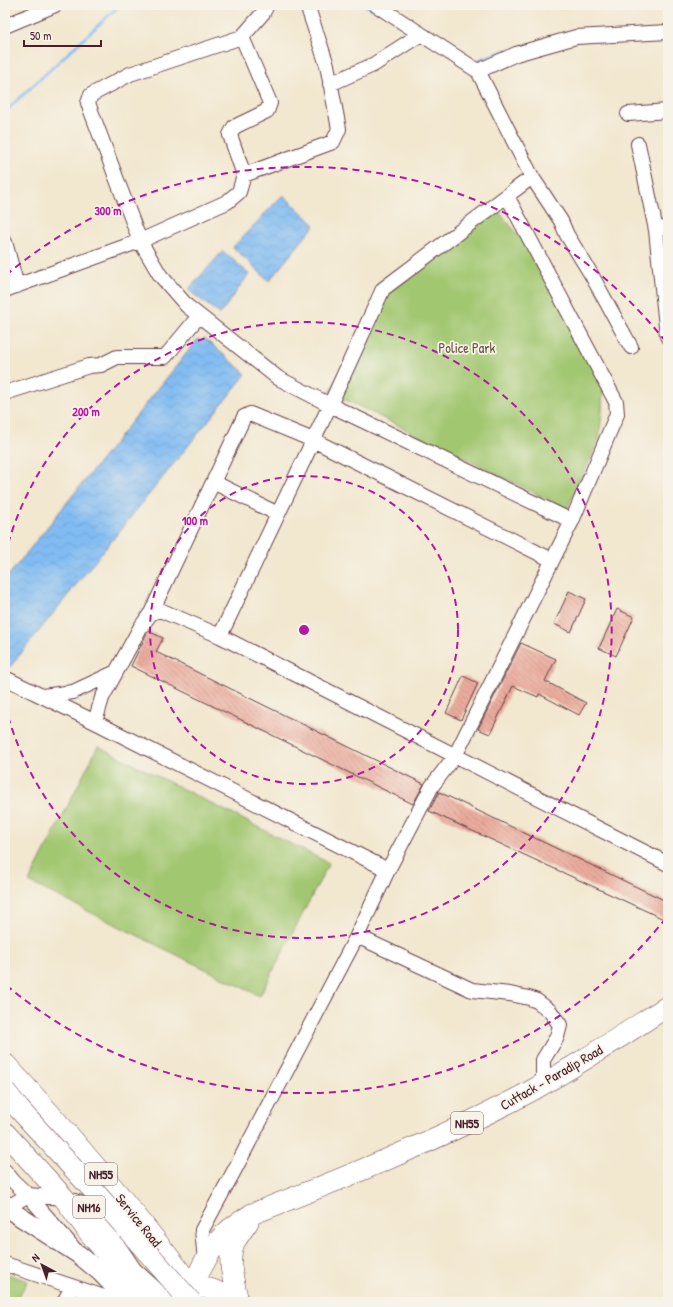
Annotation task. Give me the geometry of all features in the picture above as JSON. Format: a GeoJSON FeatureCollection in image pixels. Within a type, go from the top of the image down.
{"type":"FeatureCollection","features":[{"type":"Feature","properties":{"kind":"highway","name":"Cuttack - Paradip Road"},"geometry":{"type":"LineString","coordinates":[[191,1295],[205,1260],[215,1244],[229,1230],[252,1214],[434,1139],[517,1098],[594,1054],[668,1006]]}},
{"type":"Feature","properties":{"kind":"highway","name":"Service Road"},"geometry":{"type":"LineString","coordinates":[[5,1064],[78,1144],[171,1259],[191,1295]]}},
{"type":"Feature","properties":{"kind":"highway","name":"NH16"},"geometry":{"type":"LineString","coordinates":[[5,1091],[19,1109],[191,1295]]}},
{"type":"Feature","properties":{"kind":"highway","name":"NH16"},"geometry":{"type":"LineString","coordinates":[[5,1113],[169,1301]]}},
{"type":"Feature","properties":{"kind":"highway"},"geometry":{"type":"LineString","coordinates":[[5,1133],[64,1198],[88,1231],[147,1302]]}},
{"type":"Feature","properties":{"kind":"highway"},"geometry":{"type":"LineString","coordinates":[[238,1302],[232,1270],[231,1254],[234,1243],[252,1214]]}},
{"type":"Feature","properties":{"kind":"highway"},"geometry":{"type":"LineString","coordinates":[[169,1301],[178,1293],[191,1295],[207,1288],[221,1293],[232,1302]]}},
{"type":"Feature","properties":{"kind":"main road"},"geometry":{"type":"LineString","coordinates":[[5,1206],[78,1254],[100,1272],[129,1302]]}},
{"type":"Feature","properties":{"kind":"street"},"geometry":{"type":"LineString","coordinates":[[5,26],[55,5]]}},
{"type":"Feature","properties":{"kind":"street"},"geometry":{"type":"LineString","coordinates":[[267,5],[263,13],[242,37],[130,74],[91,95],[88,103],[140,241],[160,275],[187,306],[278,378],[572,521]]}},
{"type":"Feature","properties":{"kind":"street"},"geometry":{"type":"LineString","coordinates":[[244,175],[333,142],[339,129],[327,65],[307,5]]}},
{"type":"Feature","properties":{"kind":"street"},"geometry":{"type":"LineString","coordinates":[[379,6],[478,70],[532,177],[561,221],[566,235],[591,274],[631,347]]}},
{"type":"Feature","properties":{"kind":"street"},"geometry":{"type":"LineString","coordinates":[[478,70],[516,54],[576,37],[668,32]]}},
{"type":"Feature","properties":{"kind":"street"},"geometry":{"type":"LineString","coordinates":[[330,84],[373,65],[421,34]]}},
{"type":"Feature","properties":{"kind":"street"},"geometry":{"type":"LineString","coordinates":[[5,242],[11,288],[140,241],[227,202],[239,192],[244,175],[230,135],[234,128],[267,111],[270,103],[242,37]]}},
{"type":"Feature","properties":{"kind":"street"},"geometry":{"type":"LineString","coordinates":[[628,114],[668,111]]}},
{"type":"Feature","properties":{"kind":"street"},"geometry":{"type":"LineString","coordinates":[[638,144],[662,229],[667,336]]}},
{"type":"Feature","properties":{"kind":"street"},"geometry":{"type":"LineString","coordinates":[[220,636],[383,289],[532,177]]}},
{"type":"Feature","properties":{"kind":"street"},"geometry":{"type":"LineString","coordinates":[[205,1260],[202,1230],[242,1158],[357,936],[388,870],[432,786],[455,756],[572,521],[617,414],[616,402],[507,196]]}},
{"type":"Feature","properties":{"kind":"street"},"geometry":{"type":"LineString","coordinates":[[5,393],[89,366],[101,365],[117,357],[165,358],[199,316]]}},
{"type":"Feature","properties":{"kind":"street"},"geometry":{"type":"LineString","coordinates":[[95,722],[102,698],[140,628],[151,613],[244,417],[250,414],[313,440],[552,560]]}},
{"type":"Feature","properties":{"kind":"street"},"geometry":{"type":"LineString","coordinates":[[213,482],[278,514]]}},
{"type":"Feature","properties":{"kind":"street"},"geometry":{"type":"LineString","coordinates":[[151,613],[160,610],[220,636],[668,864]]}},
{"type":"Feature","properties":{"kind":"street"},"geometry":{"type":"LineString","coordinates":[[43,696],[73,692],[116,672]]}},
{"type":"Feature","properties":{"kind":"street"},"geometry":{"type":"LineString","coordinates":[[5,678],[388,870]]}},
{"type":"Feature","properties":{"kind":"street"},"geometry":{"type":"LineString","coordinates":[[357,936],[472,990],[510,994],[529,998],[537,1001],[550,1011],[560,1026],[557,1037],[543,1060],[543,1083]]}},
{"type":"Feature","properties":{"kind":"street"},"geometry":{"type":"LineString","coordinates":[[5,1171],[14,1182],[28,1194],[78,1254]]}},
{"type":"Feature","properties":{"kind":"street"},"geometry":{"type":"LineString","coordinates":[[5,1206],[15,1203],[28,1194],[64,1198],[84,1204],[114,1239],[134,1269],[169,1301]]}},
{"type":"Feature","properties":{"kind":"street"},"geometry":{"type":"LineString","coordinates":[[5,1264],[119,1302]]}},
{"type":"Feature","properties":{"kind":"street"},"geometry":{"type":"LineString","coordinates":[[64,1302],[72,1287]]}},
{"type":"Feature","properties":{"kind":"green space","name":"Police Park"},"geometry":{"type":"Polygon","coordinates":[[[496,208],[528,247],[603,383],[599,440],[567,509],[330,392],[381,291],[496,208]]]}},
{"type":"Feature","properties":{"kind":"green space"},"geometry":{"type":"Polygon","coordinates":[[[98,746],[329,863],[260,996],[29,882],[98,746]]]}},
{"type":"Feature","properties":{"kind":"green space"},"geometry":{"type":"Polygon","coordinates":[[[5,1273],[28,1281],[15,1302],[5,1302],[5,1273]]]}},
{"type":"Feature","properties":{"kind":"water"},"geometry":{"type":"Polygon","coordinates":[[[283,195],[315,225],[269,281],[233,247],[283,195]]]}},
{"type":"Feature","properties":{"kind":"water"},"geometry":{"type":"Polygon","coordinates":[[[223,251],[249,274],[220,314],[188,290],[223,251]]]}},
{"type":"Feature","properties":{"kind":"water"},"geometry":{"type":"Polygon","coordinates":[[[204,338],[246,374],[10,667],[5,663],[5,580],[198,339],[202,341],[204,338]]]}},
{"type":"Feature","properties":{"kind":"building"},"geometry":{"type":"Polygon","coordinates":[[[569,591],[586,599],[571,632],[554,624],[569,591]]]}},
{"type":"Feature","properties":{"kind":"building"},"geometry":{"type":"Polygon","coordinates":[[[617,609],[634,617],[616,656],[599,648],[617,609]]]}},
{"type":"Feature","properties":{"kind":"building"},"geometry":{"type":"Polygon","coordinates":[[[148,631],[163,638],[156,652],[424,784],[413,804],[131,666],[148,631]]]}},
{"type":"Feature","properties":{"kind":"building"},"geometry":{"type":"Polygon","coordinates":[[[521,643],[556,659],[545,681],[586,703],[579,715],[539,694],[538,697],[513,686],[490,734],[478,729],[521,643]]]}},
{"type":"Feature","properties":{"kind":"building"},"geometry":{"type":"Polygon","coordinates":[[[463,676],[478,683],[461,720],[446,713],[463,676]]]}},
{"type":"Feature","properties":{"kind":"building"},"geometry":{"type":"Polygon","coordinates":[[[439,792],[668,902],[668,921],[429,811],[439,792]]]}},
{"type":"Feature","properties":{"kind":"waterway"},"geometry":{"type":"LineString","coordinates":[[5,112],[120,5]]}},
{"type":"Feature","properties":{"kind":"waterway"},"geometry":{"type":"LineString","coordinates":[[365,5],[372,9]]}},
{"type":"Feature","properties":{"kind":"waterway"},"geometry":{"type":"LineString","coordinates":[[475,64],[481,59],[508,50]]}}]}
